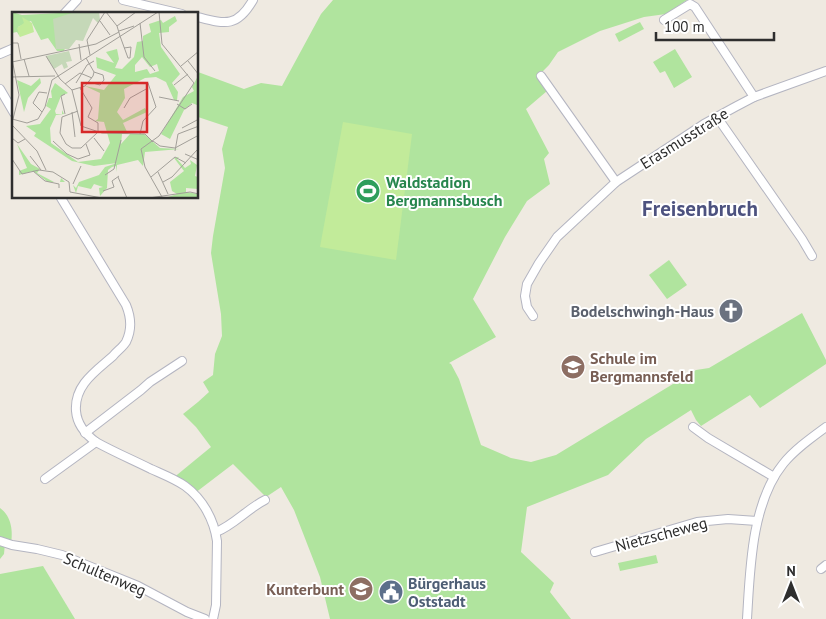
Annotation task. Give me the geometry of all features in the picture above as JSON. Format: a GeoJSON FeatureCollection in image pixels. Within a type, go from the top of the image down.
{"type":"FeatureCollection","features":[{"type":"Feature","properties":{"kind":"street"},"geometry":{"type":"LineString","coordinates":[[66,12],[77,0]]}},
{"type":"Feature","properties":{"kind":"street"},"geometry":{"type":"LineString","coordinates":[[123,0],[174,12]]}},
{"type":"Feature","properties":{"kind":"street"},"geometry":{"type":"LineString","coordinates":[[199,18],[219,23],[234,21],[243,15],[253,0]]}},
{"type":"Feature","properties":{"kind":"street"},"geometry":{"type":"LineString","coordinates":[[664,20],[690,4],[695,7],[754,98]]}},
{"type":"Feature","properties":{"kind":"street"},"geometry":{"type":"LineString","coordinates":[[0,54],[12,49]]}},
{"type":"Feature","properties":{"kind":"street","name":"Erasmusstraße"},"geometry":{"type":"LineString","coordinates":[[533,316],[527,307],[525,296],[527,284],[538,263],[558,237],[616,182],[716,116],[754,98],[826,71]]}},
{"type":"Feature","properties":{"kind":"street"},"geometry":{"type":"LineString","coordinates":[[541,76],[616,182]]}},
{"type":"Feature","properties":{"kind":"street"},"geometry":{"type":"LineString","coordinates":[[0,89],[12,110]]}},
{"type":"Feature","properties":{"kind":"street"},"geometry":{"type":"LineString","coordinates":[[716,116],[812,256]]}},
{"type":"Feature","properties":{"kind":"street"},"geometry":{"type":"LineString","coordinates":[[62,199],[126,305],[130,316],[130,329],[126,342],[87,379],[79,390],[76,413],[81,427],[96,442],[185,486],[204,505],[216,532],[216,605],[213,619]]}},
{"type":"Feature","properties":{"kind":"street"},"geometry":{"type":"LineString","coordinates":[[85,433],[150,382],[182,361]]}},
{"type":"Feature","properties":{"kind":"street"},"geometry":{"type":"LineString","coordinates":[[693,426],[708,438],[774,477]]}},
{"type":"Feature","properties":{"kind":"street"},"geometry":{"type":"LineString","coordinates":[[747,619],[757,521],[774,477],[784,463],[826,427]]}},
{"type":"Feature","properties":{"kind":"street"},"geometry":{"type":"LineString","coordinates":[[45,479],[96,442]]}},
{"type":"Feature","properties":{"kind":"street"},"geometry":{"type":"LineString","coordinates":[[216,532],[230,525],[265,500]]}},
{"type":"Feature","properties":{"kind":"street","name":"Nietzscheweg"},"geometry":{"type":"LineString","coordinates":[[594,552],[697,522],[728,519],[757,521]]}},
{"type":"Feature","properties":{"kind":"street","name":"Schultenweg"},"geometry":{"type":"LineString","coordinates":[[0,541],[62,555],[138,586],[187,612],[206,619]]}},
{"type":"Feature","properties":{"kind":"green space"},"geometry":{"type":"Polygon","coordinates":[[[333,0],[687,0],[666,14],[644,17],[600,31],[558,52],[539,75],[547,91],[526,109],[549,153],[544,159],[550,184],[527,201],[505,237],[473,299],[496,337],[449,363],[459,379],[481,445],[511,458],[531,462],[556,455],[696,370],[709,368],[802,313],[826,360],[826,364],[760,408],[750,395],[701,426],[691,410],[646,439],[608,475],[527,507],[521,552],[554,583],[550,592],[571,619],[330,619],[320,577],[294,510],[281,487],[266,497],[233,464],[195,493],[172,479],[211,447],[196,427],[183,414],[209,392],[203,382],[213,375],[215,354],[222,336],[221,314],[211,253],[225,168],[222,149],[228,127],[199,117],[199,72],[244,89],[261,83],[282,86],[321,14],[333,0]]]}},
{"type":"Feature","properties":{"kind":"green space"},"geometry":{"type":"Polygon","coordinates":[[[640,22],[644,29],[619,42],[615,34],[640,22]]]}},
{"type":"Feature","properties":{"kind":"green space"},"geometry":{"type":"Polygon","coordinates":[[[675,49],[692,77],[674,88],[665,71],[660,73],[653,62],[675,49]]]}},
{"type":"Feature","properties":{"kind":"green space","name":"Waldstadion Bergmannsbusch"},"geometry":{"type":"Polygon","coordinates":[[[343,122],[412,134],[396,260],[320,247],[343,122]]]}},
{"type":"Feature","properties":{"kind":"green space"},"geometry":{"type":"Polygon","coordinates":[[[669,260],[687,285],[667,299],[649,275],[669,260]]]}},
{"type":"Feature","properties":{"kind":"green space"},"geometry":{"type":"Polygon","coordinates":[[[0,508],[9,520],[12,535],[11,545],[5,543],[4,554],[0,559],[0,508]]]}},
{"type":"Feature","properties":{"kind":"green space"},"geometry":{"type":"Polygon","coordinates":[[[656,555],[658,563],[620,571],[618,563],[656,555]]]}},
{"type":"Feature","properties":{"kind":"green space"},"geometry":{"type":"Polygon","coordinates":[[[43,566],[75,619],[0,619],[0,574],[43,566]]]}},
{"type":"Feature","properties":{"kind":"place","name":"Waldstadion Bergmannsbusch"},"geometry":{"type":"Point","coordinates":[368,191]}},
{"type":"Feature","properties":{"kind":"place","name":"Bodelschwingh-Haus"},"geometry":{"type":"Point","coordinates":[731,311]}},
{"type":"Feature","properties":{"kind":"place","name":"Schule im Bergmannsfeld"},"geometry":{"type":"Point","coordinates":[573,367]}},
{"type":"Feature","properties":{"kind":"place","name":"Kunterbunt"},"geometry":{"type":"Point","coordinates":[361,589]}},
{"type":"Feature","properties":{"kind":"place","name":"Bürgerhaus Oststadt"},"geometry":{"type":"Point","coordinates":[391,592]}},
{"type":"Feature","properties":{"kind":"district","name":"Freisenbruch"},"geometry":{"type":"Point","coordinates":[700,208]}}]}
